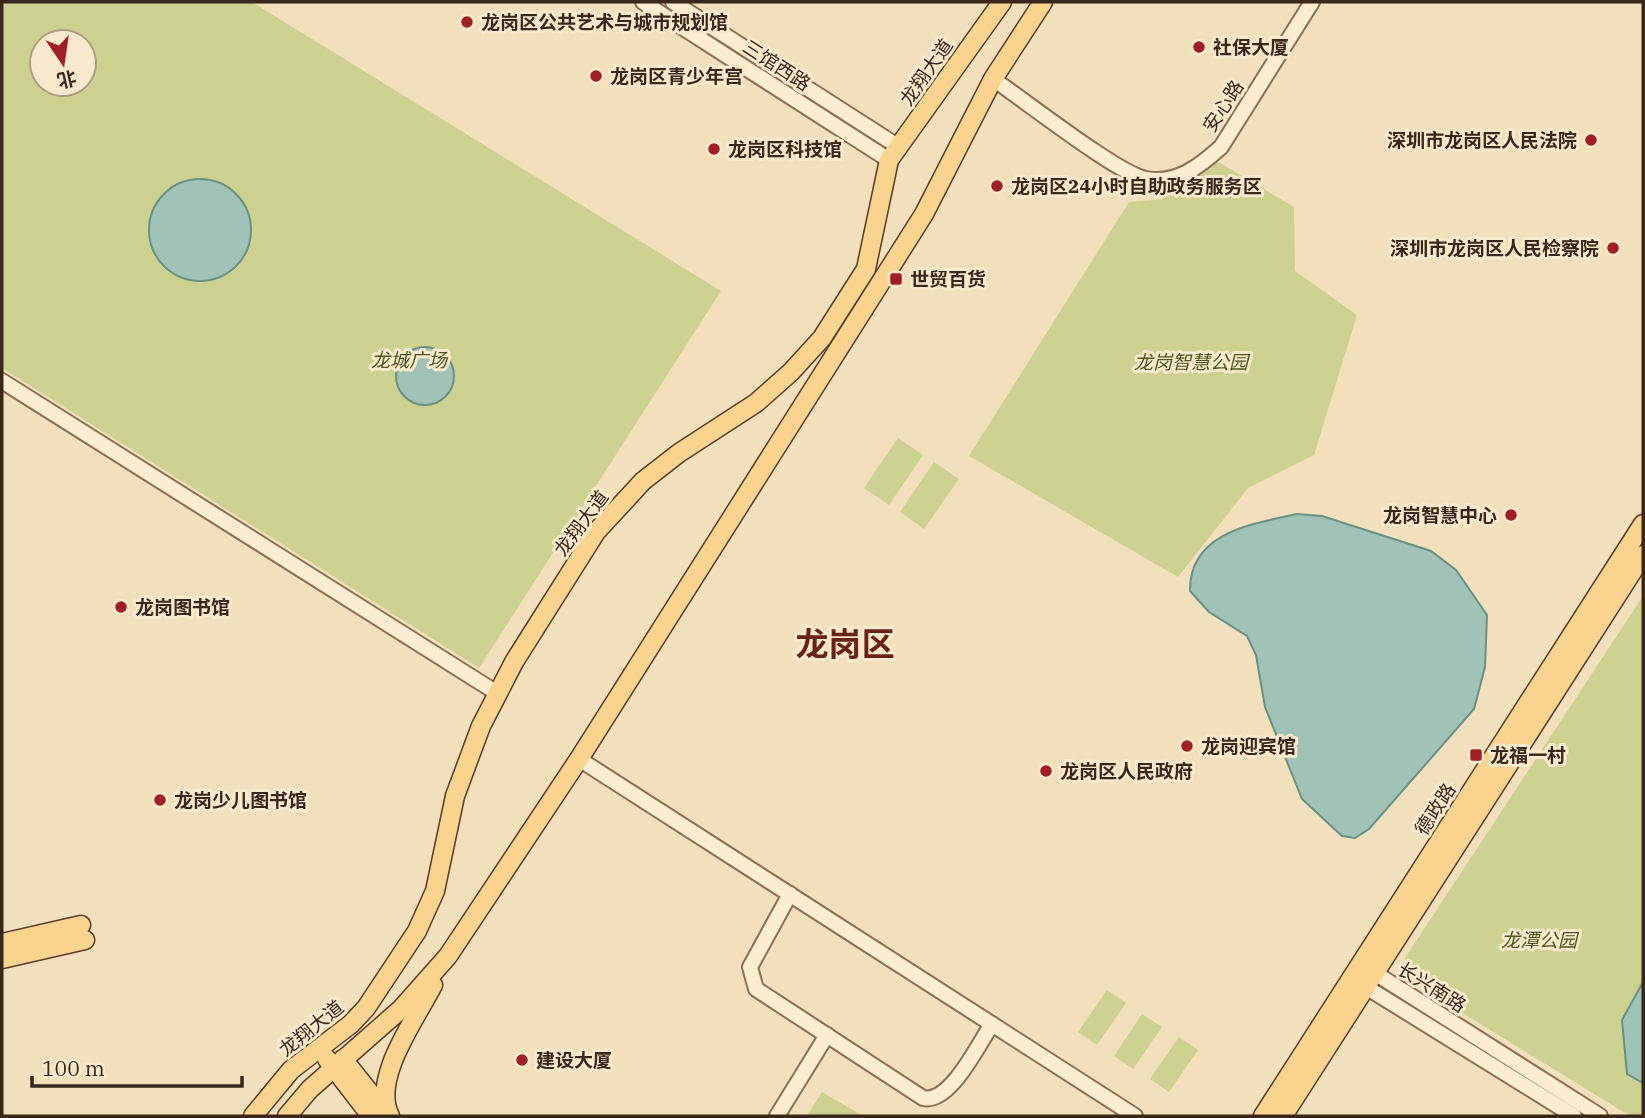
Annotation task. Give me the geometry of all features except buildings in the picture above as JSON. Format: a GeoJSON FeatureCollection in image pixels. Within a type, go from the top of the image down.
{"type":"FeatureCollection","features":[{"type":"Feature","properties":{"kind":"main road","name":"龙翔大道"},"geometry":{"type":"LineString","coordinates":[[253,1116],[291,1070],[366,1008],[428,912],[455,796],[497,692],[596,532],[610,514],[660,467],[765,395],[822,338],[866,269],[894,154],[1002,2]]}},
{"type":"Feature","properties":{"kind":"main road"},"geometry":{"type":"LineString","coordinates":[[389,1116],[384,1097],[387,1074],[448,956],[579,759],[924,214],[993,79],[1043,2]]}},
{"type":"Feature","properties":{"kind":"main road","name":"德政路"},"geometry":{"type":"LineString","coordinates":[[1263,1116],[1643,524]]}},
{"type":"Feature","properties":{"kind":"main road","name":"德政路"},"geometry":{"type":"LineString","coordinates":[[1283,1116],[1643,555]]}},
{"type":"Feature","properties":{"kind":"main road"},"geometry":{"type":"LineString","coordinates":[[2,943],[83,933],[2,960]]}},
{"type":"Feature","properties":{"kind":"main road"},"geometry":{"type":"LineString","coordinates":[[287,1116],[339,1064],[401,1009],[448,956]]}},
{"type":"Feature","properties":{"kind":"main road"},"geometry":{"type":"LineString","coordinates":[[324,1044],[371,1116]]}},
{"type":"Feature","properties":{"kind":"main road"},"geometry":{"type":"LineString","coordinates":[[339,1064],[389,1116]]}},
{"type":"Feature","properties":{"kind":"street","name":"三馆西路"},"geometry":{"type":"LineString","coordinates":[[643,2],[894,154]]}},
{"type":"Feature","properties":{"kind":"street","name":"三馆西路"},"geometry":{"type":"LineString","coordinates":[[673,2],[894,154]]}},
{"type":"Feature","properties":{"kind":"street","name":"安心路"},"geometry":{"type":"LineString","coordinates":[[993,79],[1114,163],[1144,179],[1174,179],[1200,166],[1221,147],[1312,2]]}},
{"type":"Feature","properties":{"kind":"street"},"geometry":{"type":"LineString","coordinates":[[2,381],[497,692]]}},
{"type":"Feature","properties":{"kind":"street"},"geometry":{"type":"LineString","coordinates":[[579,759],[1135,1116]]}},
{"type":"Feature","properties":{"kind":"street"},"geometry":{"type":"LineString","coordinates":[[790,894],[753,958],[750,976],[761,993],[923,1098],[933,1100],[947,1092],[992,1024]]}},
{"type":"Feature","properties":{"kind":"street","name":"长兴南路"},"geometry":{"type":"LineString","coordinates":[[1356,971],[1574,1116]]}},
{"type":"Feature","properties":{"kind":"street","name":"长兴南路"},"geometry":{"type":"LineString","coordinates":[[1370,980],[1600,1116]]}},
{"type":"Feature","properties":{"kind":"street"},"geometry":{"type":"LineString","coordinates":[[776,1116],[827,1035]]}},
{"type":"Feature","properties":{"kind":"green space","name":"龙城广场"},"geometry":{"type":"Polygon","coordinates":[[[2,2],[252,2],[721,291],[479,668],[2,368],[2,2]]]}},
{"type":"Feature","properties":{"kind":"green space","name":"龙岗智慧公园"},"geometry":{"type":"Polygon","coordinates":[[[1217,161],[1294,207],[1295,271],[1357,315],[1314,455],[1248,488],[1178,577],[969,456],[1129,202],[1162,199],[1217,161]]]}},
{"type":"Feature","properties":{"kind":"green space"},"geometry":{"type":"Polygon","coordinates":[[[898,438],[923,455],[889,505],[864,488],[898,438]]]}},
{"type":"Feature","properties":{"kind":"green space"},"geometry":{"type":"Polygon","coordinates":[[[934,462],[959,479],[924,529],[900,512],[934,462]]]}},
{"type":"Feature","properties":{"kind":"green space","name":"龙潭公园"},"geometry":{"type":"Polygon","coordinates":[[[1643,596],[1643,1116],[1630,1116],[1412,982],[1405,958],[1643,596]]]}},
{"type":"Feature","properties":{"kind":"green space"},"geometry":{"type":"Polygon","coordinates":[[[1107,990],[1126,1003],[1097,1045],[1078,1032],[1107,990]]]}},
{"type":"Feature","properties":{"kind":"green space"},"geometry":{"type":"Polygon","coordinates":[[[1142,1014],[1162,1027],[1133,1069],[1114,1056],[1142,1014]]]}},
{"type":"Feature","properties":{"kind":"green space"},"geometry":{"type":"Polygon","coordinates":[[[1179,1037],[1198,1050],[1169,1092],[1150,1079],[1179,1037]]]}},
{"type":"Feature","properties":{"kind":"green space"},"geometry":{"type":"Polygon","coordinates":[[[822,1092],[863,1116],[807,1116],[822,1092]]]}},
{"type":"Feature","properties":{"kind":"water"},"geometry":{"type":"Polygon","coordinates":[[[200,179],[219,183],[236,194],[247,211],[251,230],[247,249],[236,266],[219,277],[200,281],[181,277],[164,266],[153,249],[149,230],[153,211],[164,194],[181,183],[200,179]]]}},
{"type":"Feature","properties":{"kind":"water"},"geometry":{"type":"Polygon","coordinates":[[[425,347],[436,349],[449,360],[454,376],[452,387],[441,400],[425,405],[414,403],[401,392],[396,376],[398,365],[409,352],[425,347]]]}},
{"type":"Feature","properties":{"kind":"water"},"geometry":{"type":"Polygon","coordinates":[[[1297,514],[1322,516],[1431,551],[1456,570],[1487,615],[1485,667],[1474,709],[1369,829],[1355,838],[1342,836],[1302,799],[1265,707],[1256,655],[1247,636],[1209,612],[1190,591],[1192,571],[1211,544],[1243,527],[1297,514]]]}},
{"type":"Feature","properties":{"kind":"water"},"geometry":{"type":"Polygon","coordinates":[[[1643,982],[1643,1083],[1627,1074],[1622,1020],[1643,982]]]}},
{"type":"Feature","properties":{"kind":"place","name":"龙岗区公共艺术与城市规划馆"},"geometry":{"type":"Point","coordinates":[467,22]}},
{"type":"Feature","properties":{"kind":"place","name":"社保大厦"},"geometry":{"type":"Point","coordinates":[1199,47]}},
{"type":"Feature","properties":{"kind":"place","name":"龙岗区青少年宫"},"geometry":{"type":"Point","coordinates":[596,76]}},
{"type":"Feature","properties":{"kind":"place","name":"深圳市龙岗区人民法院"},"geometry":{"type":"Point","coordinates":[1591,140]}},
{"type":"Feature","properties":{"kind":"place","name":"龙岗区科技馆"},"geometry":{"type":"Point","coordinates":[714,149]}},
{"type":"Feature","properties":{"kind":"place","name":"龙岗区24小时自助政务服务区"},"geometry":{"type":"Point","coordinates":[997,186]}},
{"type":"Feature","properties":{"kind":"place","name":"深圳市龙岗区人民检察院"},"geometry":{"type":"Point","coordinates":[1613,248]}},
{"type":"Feature","properties":{"kind":"place","name":"世贸百货"},"geometry":{"type":"Point","coordinates":[896,279]}},
{"type":"Feature","properties":{"kind":"place","name":"龙岗智慧中心"},"geometry":{"type":"Point","coordinates":[1511,515]}},
{"type":"Feature","properties":{"kind":"place","name":"龙岗图书馆"},"geometry":{"type":"Point","coordinates":[121,607]}},
{"type":"Feature","properties":{"kind":"place","name":"龙岗迎宾馆"},"geometry":{"type":"Point","coordinates":[1187,746]}},
{"type":"Feature","properties":{"kind":"place","name":"龙福一村"},"geometry":{"type":"Point","coordinates":[1476,755]}},
{"type":"Feature","properties":{"kind":"place","name":"龙岗区人民政府"},"geometry":{"type":"Point","coordinates":[1046,771]}},
{"type":"Feature","properties":{"kind":"place","name":"龙岗少儿图书馆"},"geometry":{"type":"Point","coordinates":[160,800]}},
{"type":"Feature","properties":{"kind":"place","name":"建设大厦"},"geometry":{"type":"Point","coordinates":[522,1060]}},
{"type":"Feature","properties":{"kind":"district","name":"龙岗区"},"geometry":{"type":"Point","coordinates":[845,644]}}]}
